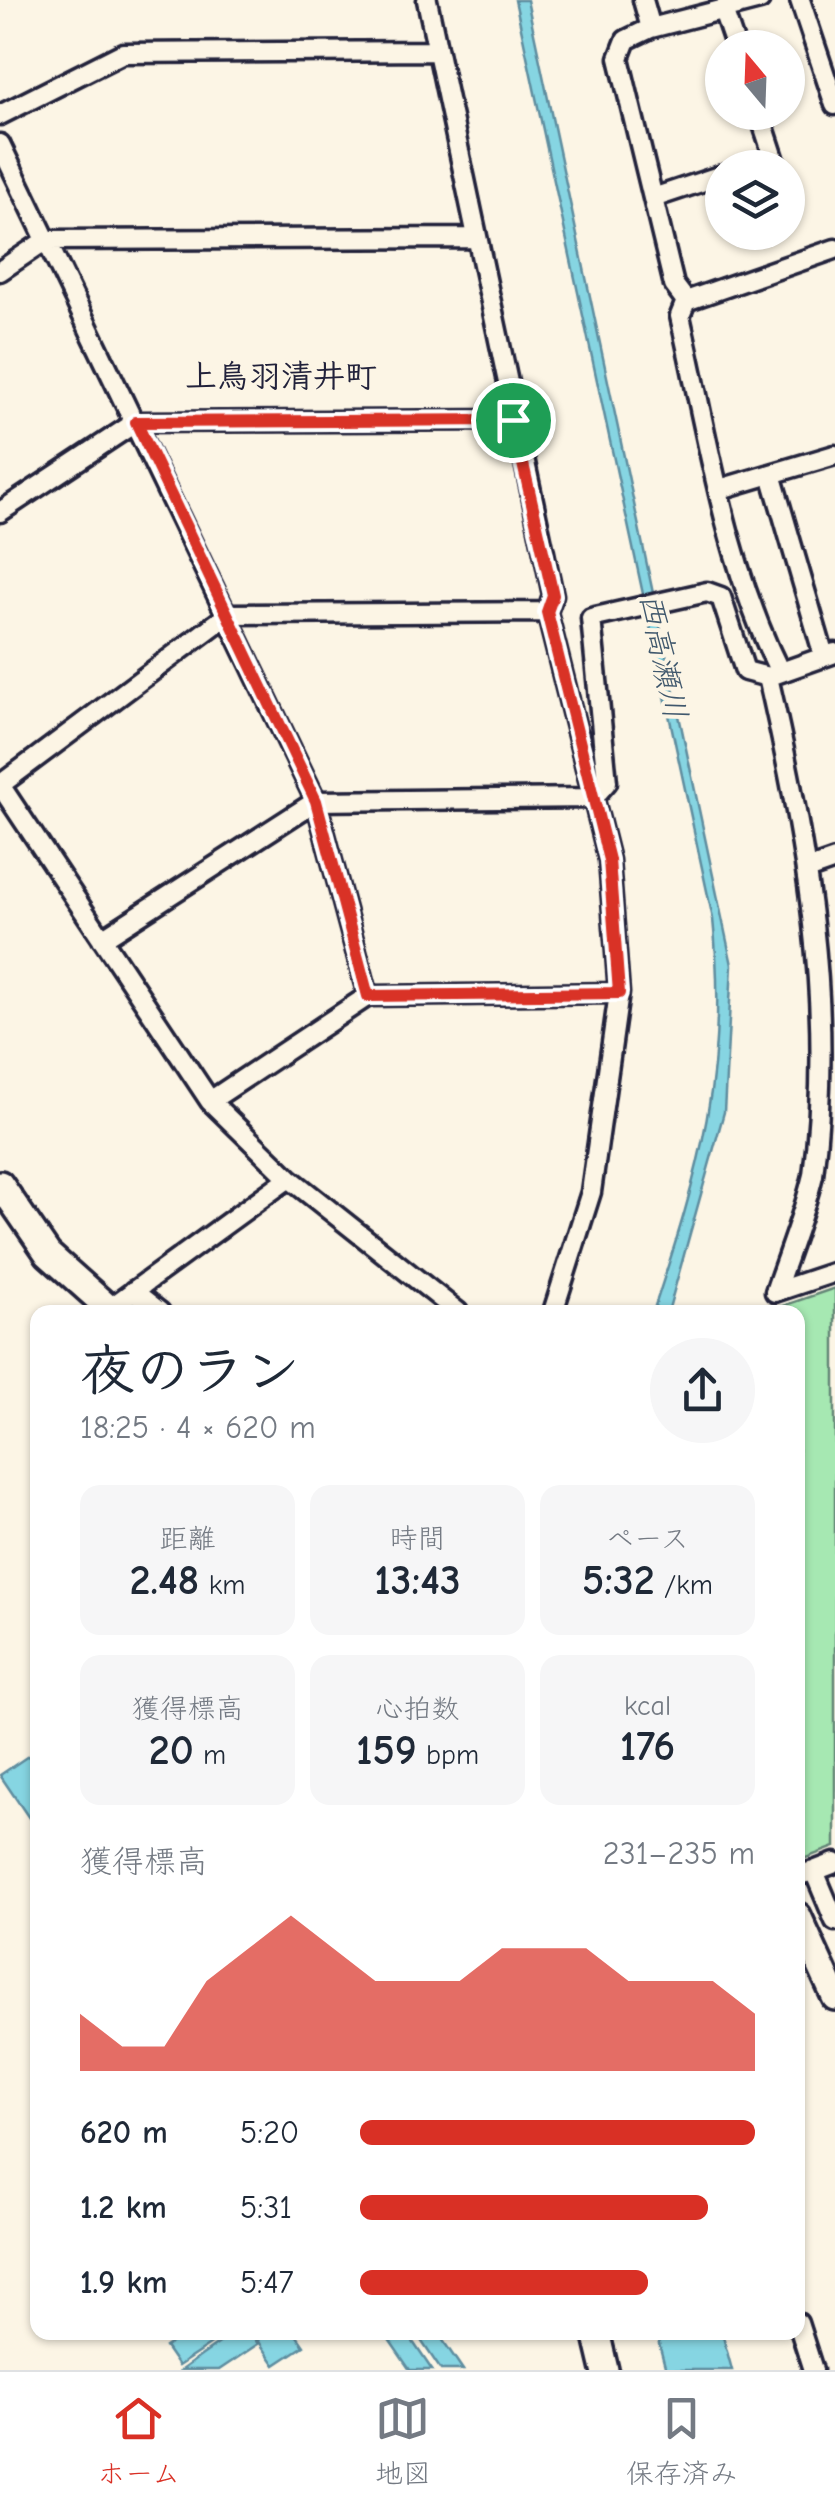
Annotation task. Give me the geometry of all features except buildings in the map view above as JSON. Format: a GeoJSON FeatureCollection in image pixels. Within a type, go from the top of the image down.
{"type":"FeatureCollection","features":[{"type":"Feature","properties":{"kind":"street"},"geometry":{"type":"LineString","coordinates":[[426,0],[553,595],[547,612],[609,860],[619,993],[592,1192],[555,1305]]}},
{"type":"Feature","properties":{"kind":"street"},"geometry":{"type":"LineString","coordinates":[[643,0],[651,28]]}},
{"type":"Feature","properties":{"kind":"street"},"geometry":{"type":"LineString","coordinates":[[686,301],[674,286],[656,197],[619,58],[626,40],[651,28],[760,0]]}},
{"type":"Feature","properties":{"kind":"street"},"geometry":{"type":"LineString","coordinates":[[800,0],[835,105]]}},
{"type":"Feature","properties":{"kind":"street"},"geometry":{"type":"LineString","coordinates":[[723,10],[730,30]]}},
{"type":"Feature","properties":{"kind":"street"},"geometry":{"type":"LineString","coordinates":[[0,115],[124,53],[437,51]]}},
{"type":"Feature","properties":{"kind":"street"},"geometry":{"type":"LineString","coordinates":[[0,144],[316,801],[368,996]]}},
{"type":"Feature","properties":{"kind":"street"},"geometry":{"type":"LineString","coordinates":[[656,197],[705,181]]}},
{"type":"Feature","properties":{"kind":"street"},"geometry":{"type":"LineString","coordinates":[[0,271],[46,240],[476,238]]}},
{"type":"Feature","properties":{"kind":"street"},"geometry":{"type":"LineString","coordinates":[[835,249],[686,301],[680,316],[720,489],[774,674],[812,868],[826,970],[831,1063],[813,1176],[775,1292],[835,1272]]}},
{"type":"Feature","properties":{"kind":"street"},"geometry":{"type":"LineString","coordinates":[[0,512],[136,422],[513,420]]}},
{"type":"Feature","properties":{"kind":"street"},"geometry":{"type":"LineString","coordinates":[[720,489],[835,454]]}},
{"type":"Feature","properties":{"kind":"street"},"geometry":{"type":"LineString","coordinates":[[102,939],[316,801],[593,798],[607,782],[591,618],[708,592],[721,597],[745,670],[774,674],[829,654],[772,474]]}},
{"type":"Feature","properties":{"kind":"street"},"geometry":{"type":"LineString","coordinates":[[449,1305],[289,1178],[210,1101],[0,785],[229,614],[547,612]]}},
{"type":"Feature","properties":{"kind":"street"},"geometry":{"type":"LineString","coordinates":[[812,868],[835,860]]}},
{"type":"Feature","properties":{"kind":"street"},"geometry":{"type":"LineString","coordinates":[[210,1101],[368,996],[619,993]]}},
{"type":"Feature","properties":{"kind":"street"},"geometry":{"type":"LineString","coordinates":[[118,1305],[289,1178]]}},
{"type":"Feature","properties":{"kind":"street"},"geometry":{"type":"LineString","coordinates":[[0,1184],[48,1254],[104,1305]]}},
{"type":"Feature","properties":{"kind":"street"},"geometry":{"type":"LineString","coordinates":[[133,1291],[151,1305]]}},
{"type":"Feature","properties":{"kind":"street"},"geometry":{"type":"LineString","coordinates":[[835,1862],[808,1872],[835,1921]]}},
{"type":"Feature","properties":{"kind":"street"},"geometry":{"type":"LineString","coordinates":[[805,1931],[835,1997]]}},
{"type":"Feature","properties":{"kind":"street"},"geometry":{"type":"LineString","coordinates":[[598,2340],[605,2370]]}},
{"type":"Feature","properties":{"kind":"street"},"geometry":{"type":"LineString","coordinates":[[803,2340],[813,2370]]}},
{"type":"Feature","properties":{"kind":"green space"},"geometry":{"type":"Polygon","coordinates":[[[835,1288],[835,1847],[805,1858],[805,1305],[785,1305],[835,1288]]]}},
{"type":"Feature","properties":{"kind":"water","name":"西高瀬川"},"geometry":{"type":"Polygon","coordinates":[[[515,0],[527,0],[732,965],[724,1112],[670,1305],[655,1305],[707,1119],[717,1025],[713,919],[515,0]]]}},
{"type":"Feature","properties":{"kind":"water"},"geometry":{"type":"Polygon","coordinates":[[[30,1755],[29,1818],[0,1775],[30,1755]]]}},
{"type":"Feature","properties":{"kind":"water"},"geometry":{"type":"Polygon","coordinates":[[[176,2340],[217,2340],[178,2366],[165,2347],[176,2340]]]}},
{"type":"Feature","properties":{"kind":"water"},"geometry":{"type":"Polygon","coordinates":[[[224,2340],[255,2340],[258,2344],[219,2370],[181,2370],[224,2340]]]}},
{"type":"Feature","properties":{"kind":"water"},"geometry":{"type":"Polygon","coordinates":[[[258,2340],[300,2340],[304,2346],[275,2365],[258,2340]]]}},
{"type":"Feature","properties":{"kind":"water"},"geometry":{"type":"Polygon","coordinates":[[[389,2340],[412,2340],[432,2370],[410,2370],[389,2340]]]}},
{"type":"Feature","properties":{"kind":"water"},"geometry":{"type":"Polygon","coordinates":[[[421,2340],[443,2340],[463,2370],[441,2370],[421,2340]]]}},
{"type":"Feature","properties":{"kind":"water"},"geometry":{"type":"Polygon","coordinates":[[[658,2340],[724,2340],[732,2370],[666,2370],[658,2340]]]}},
{"type":"Feature","properties":{"kind":"district","name":"上鳥羽清井町"},"geometry":{"type":"Point","coordinates":[281,376]}},
{"type":"Feature","properties":{"kind":"route"},"geometry":{"type":"LineString","coordinates":[[513,420],[553,595],[547,612],[609,860],[619,993],[368,996],[316,801],[136,422],[513,420]]}}]}
